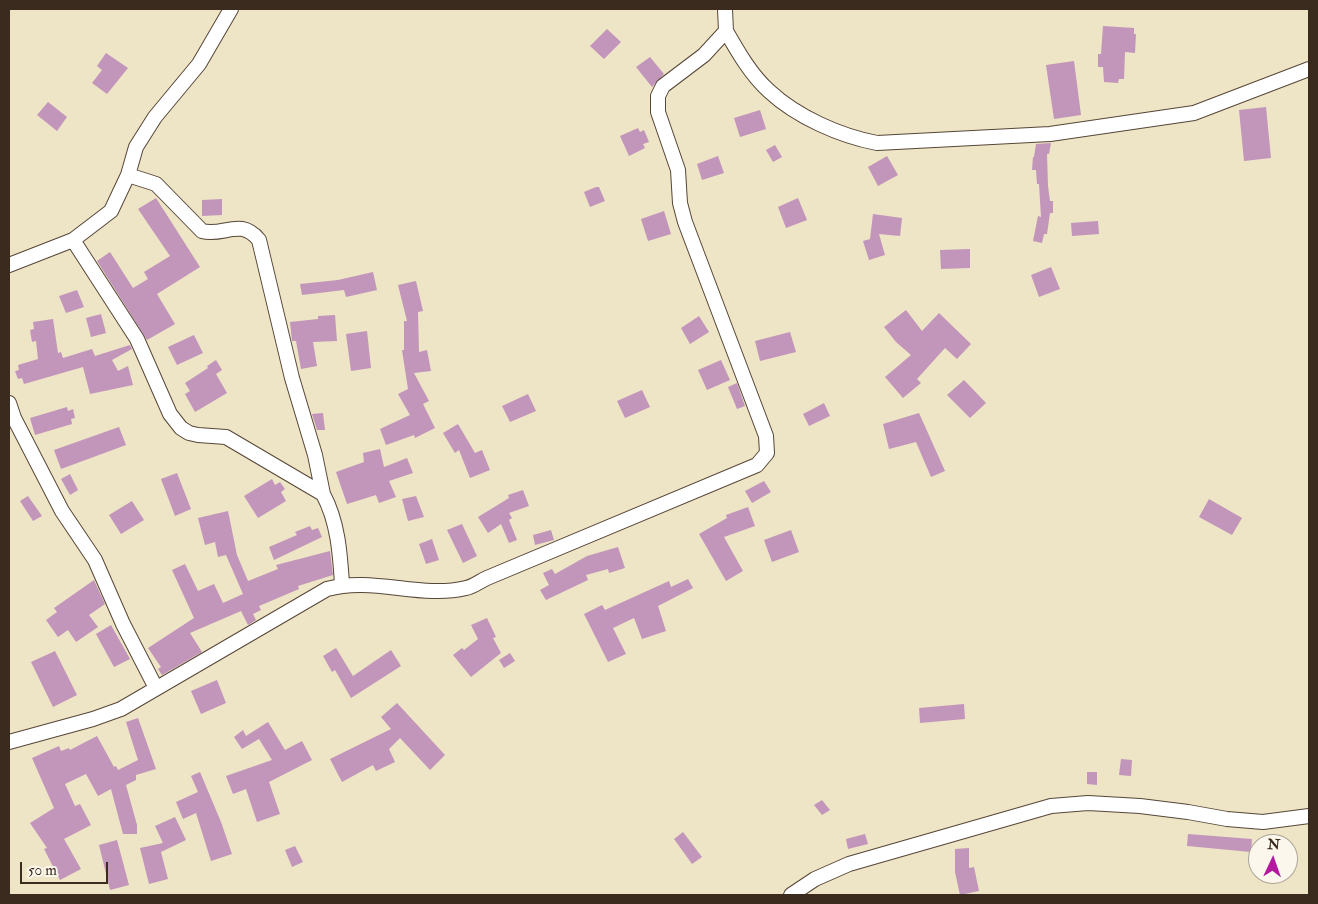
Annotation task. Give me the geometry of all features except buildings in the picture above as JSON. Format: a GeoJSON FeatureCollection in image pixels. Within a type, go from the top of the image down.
{"type":"FeatureCollection","features":[{"type":"Feature","properties":{"kind":"street"},"geometry":{"type":"LineString","coordinates":[[9,265],[73,240],[112,210],[128,175],[136,147],[155,117],[199,64],[230,9]]}},
{"type":"Feature","properties":{"kind":"street"},"geometry":{"type":"LineString","coordinates":[[725,9],[726,31],[754,75],[769,92],[794,110],[825,126],[854,139],[877,143],[1050,134],[1194,114],[1309,70]]}},
{"type":"Feature","properties":{"kind":"street"},"geometry":{"type":"LineString","coordinates":[[9,742],[114,711],[327,589],[342,584],[354,583],[441,591],[468,588],[487,578],[757,465],[767,453],[766,436],[685,222],[680,203],[678,170],[658,112],[658,96],[663,86],[704,55],[726,31]]}},
{"type":"Feature","properties":{"kind":"street"},"geometry":{"type":"LineString","coordinates":[[128,175],[156,184],[202,232],[210,234],[235,228],[245,229],[259,240],[292,378],[315,455],[323,494],[332,510],[340,549],[342,584]]}},
{"type":"Feature","properties":{"kind":"street"},"geometry":{"type":"LineString","coordinates":[[73,240],[137,339],[170,414],[181,428],[189,433],[226,437],[237,442],[323,494]]}},
{"type":"Feature","properties":{"kind":"street"},"geometry":{"type":"LineString","coordinates":[[9,403],[14,418],[62,511],[95,560],[123,624],[156,688]]}},
{"type":"Feature","properties":{"kind":"street"},"geometry":{"type":"LineString","coordinates":[[791,895],[815,879],[850,864],[1050,806],[1088,804],[1140,806],[1188,812],[1227,820],[1263,822],[1309,816]]}}]}
